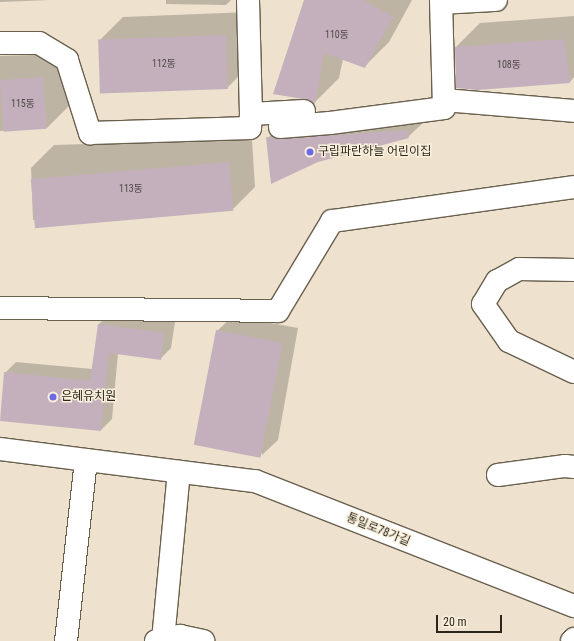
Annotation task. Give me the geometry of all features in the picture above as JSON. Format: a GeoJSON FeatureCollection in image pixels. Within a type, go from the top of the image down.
{"type":"FeatureCollection","features":[{"type":"Feature","properties":{"kind":"street"},"geometry":{"type":"LineString","coordinates":[[0,44],[39,43],[67,60],[90,133],[250,128],[251,114],[248,0]]}},
{"type":"Feature","properties":{"kind":"street"},"geometry":{"type":"LineString","coordinates":[[280,127],[330,123],[444,108],[442,1],[496,0]]}},
{"type":"Feature","properties":{"kind":"street"},"geometry":{"type":"LineString","coordinates":[[444,100],[574,111]]}},
{"type":"Feature","properties":{"kind":"street"},"geometry":{"type":"LineString","coordinates":[[251,114],[310,110]]}},
{"type":"Feature","properties":{"kind":"street"},"geometry":{"type":"LineString","coordinates":[[0,308],[278,311],[332,221],[574,187]]}},
{"type":"Feature","properties":{"kind":"street"},"geometry":{"type":"LineString","coordinates":[[574,270],[519,269],[497,281],[483,304],[510,341],[574,372]]}},
{"type":"Feature","properties":{"kind":"street","name":"통일로78가길"},"geometry":{"type":"LineString","coordinates":[[0,448],[256,481],[574,606]]}},
{"type":"Feature","properties":{"kind":"street"},"geometry":{"type":"LineString","coordinates":[[66,641],[86,460]]}},
{"type":"Feature","properties":{"kind":"street"},"geometry":{"type":"LineString","coordinates":[[498,475],[565,466],[574,467]]}},
{"type":"Feature","properties":{"kind":"street"},"geometry":{"type":"LineString","coordinates":[[179,472],[160,640],[180,636],[203,641]]}},
{"type":"Feature","properties":{"kind":"building"},"geometry":{"type":"Polygon","coordinates":[[[304,0],[363,0],[393,17],[365,68],[324,53],[315,104],[309,100],[273,94],[304,0]]]}},
{"type":"Feature","properties":{"kind":"building"},"geometry":{"type":"Polygon","coordinates":[[[226,35],[228,89],[100,93],[98,39],[226,35]]]}},
{"type":"Feature","properties":{"kind":"building"},"geometry":{"type":"Polygon","coordinates":[[[564,39],[570,83],[478,90],[456,88],[455,47],[564,39]]]}},
{"type":"Feature","properties":{"kind":"building"},"geometry":{"type":"Polygon","coordinates":[[[43,77],[47,129],[4,132],[0,80],[43,77]]]}},
{"type":"Feature","properties":{"kind":"building","name":"구립파란하늘 어린이집"},"geometry":{"type":"Polygon","coordinates":[[[407,130],[409,138],[318,162],[271,184],[266,137],[281,139],[407,130]]]}},
{"type":"Feature","properties":{"kind":"building"},"geometry":{"type":"Polygon","coordinates":[[[229,162],[233,211],[35,228],[31,179],[229,162]]]}},
{"type":"Feature","properties":{"kind":"building","name":"은혜유치원"},"geometry":{"type":"Polygon","coordinates":[[[98,324],[164,333],[161,360],[109,353],[101,431],[0,421],[4,372],[90,381],[98,324]]]}},
{"type":"Feature","properties":{"kind":"building"},"geometry":{"type":"Polygon","coordinates":[[[216,330],[283,343],[260,458],[194,445],[216,330]]]}},
{"type":"Feature","properties":{"kind":"place","name":"구립파란하늘 어린이집"},"geometry":{"type":"Point","coordinates":[310,152]}},
{"type":"Feature","properties":{"kind":"place","name":"은혜유치원"},"geometry":{"type":"Point","coordinates":[53,397]}}]}
